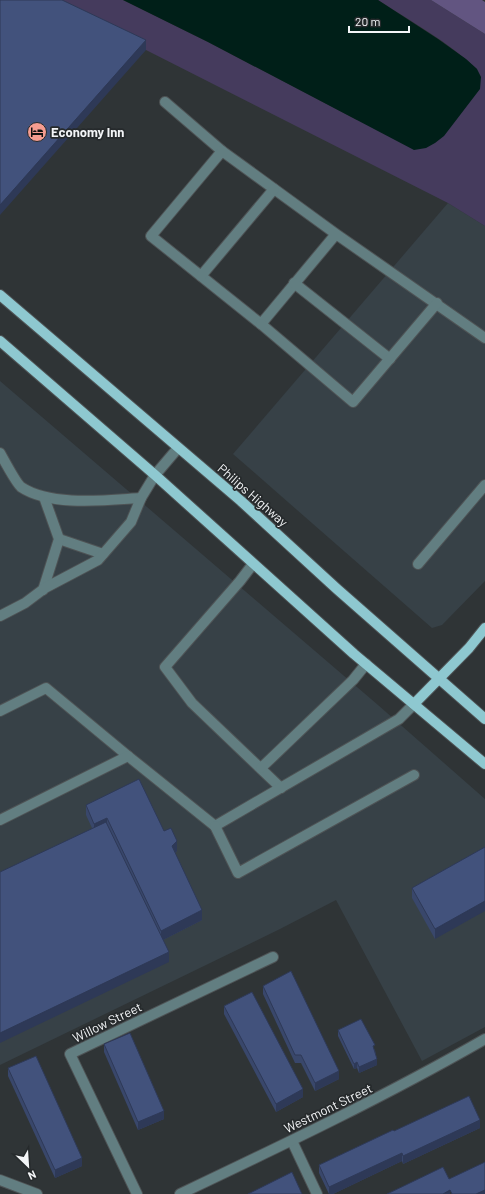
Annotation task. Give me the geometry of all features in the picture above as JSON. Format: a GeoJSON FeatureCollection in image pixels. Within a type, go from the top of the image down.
{"type":"FeatureCollection","features":[{"type":"Feature","properties":{"kind":"main road","name":"Philips Highway"},"geometry":{"type":"LineString","coordinates":[[0,295],[241,501],[343,594],[485,719]]}},
{"type":"Feature","properties":{"kind":"main road"},"geometry":{"type":"LineString","coordinates":[[0,342],[155,475],[366,664],[485,764]]}},
{"type":"Feature","properties":{"kind":"main road"},"geometry":{"type":"LineString","coordinates":[[414,704],[469,648],[485,628]]}},
{"type":"Feature","properties":{"kind":"street"},"geometry":{"type":"LineString","coordinates":[[165,102],[222,151],[336,234],[437,303],[485,338]]}},
{"type":"Feature","properties":{"kind":"street"},"geometry":{"type":"LineString","coordinates":[[222,151],[151,236],[261,324],[354,402],[437,303]]}},
{"type":"Feature","properties":{"kind":"street"},"geometry":{"type":"LineString","coordinates":[[201,276],[274,189]]}},
{"type":"Feature","properties":{"kind":"street"},"geometry":{"type":"LineString","coordinates":[[261,324],[336,234]]}},
{"type":"Feature","properties":{"kind":"street"},"geometry":{"type":"LineString","coordinates":[[294,284],[390,359]]}},
{"type":"Feature","properties":{"kind":"street"},"geometry":{"type":"LineString","coordinates":[[0,616],[25,603],[43,590],[98,560],[131,522],[141,498],[155,475],[178,448]]}},
{"type":"Feature","properties":{"kind":"street"},"geometry":{"type":"LineString","coordinates":[[0,453],[20,486],[44,497],[85,501],[141,498]]}},
{"type":"Feature","properties":{"kind":"street"},"geometry":{"type":"LineString","coordinates":[[418,564],[485,485]]}},
{"type":"Feature","properties":{"kind":"street"},"geometry":{"type":"LineString","coordinates":[[43,590],[59,539],[44,497]]}},
{"type":"Feature","properties":{"kind":"street"},"geometry":{"type":"LineString","coordinates":[[59,539],[103,554]]}},
{"type":"Feature","properties":{"kind":"street"},"geometry":{"type":"LineString","coordinates":[[253,564],[240,582],[165,667],[192,703],[282,788]]}},
{"type":"Feature","properties":{"kind":"street"},"geometry":{"type":"LineString","coordinates":[[262,768],[353,680],[366,664]]}},
{"type":"Feature","properties":{"kind":"street"},"geometry":{"type":"LineString","coordinates":[[0,711],[46,688],[215,826],[238,873],[414,775]]}},
{"type":"Feature","properties":{"kind":"street"},"geometry":{"type":"LineString","coordinates":[[215,826],[399,719],[414,704]]}},
{"type":"Feature","properties":{"kind":"street"},"geometry":{"type":"LineString","coordinates":[[0,820],[128,756]]}},
{"type":"Feature","properties":{"kind":"street","name":"Willow Street"},"geometry":{"type":"LineString","coordinates":[[137,1194],[70,1054],[273,957]]}},
{"type":"Feature","properties":{"kind":"street","name":"Westmont Street"},"geometry":{"type":"LineString","coordinates":[[180,1194],[292,1141],[386,1094],[485,1039]]}},
{"type":"Feature","properties":{"kind":"street"},"geometry":{"type":"LineString","coordinates":[[292,1141],[317,1194]]}},
{"type":"Feature","properties":{"kind":"street"},"geometry":{"type":"LineString","coordinates":[[0,1180],[37,1194]]}},
{"type":"Feature","properties":{"kind":"shaded area"},"geometry":{"type":"Polygon","coordinates":[[[41,0],[123,0],[208,42],[357,120],[477,69],[442,41],[378,0],[431,0],[485,34],[485,226],[448,203],[146,50],[41,0]]]}},
{"type":"Feature","properties":{"kind":"shaded area"},"geometry":{"type":"Polygon","coordinates":[[[123,0],[378,0],[466,59],[477,69],[481,77],[480,89],[444,136],[426,148],[414,150],[208,42],[123,0]]]}},
{"type":"Feature","properties":{"kind":"shaded area"},"geometry":{"type":"Polygon","coordinates":[[[431,0],[482,0],[485,2],[485,34],[431,0]]]}},
{"type":"Feature","properties":{"kind":"shaded area"},"geometry":{"type":"Polygon","coordinates":[[[448,203],[485,226],[485,581],[442,625],[432,628],[233,454],[448,203]]]}},
{"type":"Feature","properties":{"kind":"shaded area"},"geometry":{"type":"Polygon","coordinates":[[[0,381],[378,705],[485,799],[485,1027],[422,1061],[336,900],[280,929],[0,1065],[0,381]]]}},
{"type":"Feature","properties":{"kind":"building","name":"Economy Inn"},"geometry":{"type":"Polygon","coordinates":[[[0,0],[62,0],[146,40],[0,205],[0,0]]]}},
{"type":"Feature","properties":{"kind":"building"},"geometry":{"type":"Polygon","coordinates":[[[139,779],[164,831],[171,828],[177,841],[172,846],[202,910],[161,931],[107,818],[94,824],[86,805],[139,779]]]}},
{"type":"Feature","properties":{"kind":"building"},"geometry":{"type":"Polygon","coordinates":[[[106,822],[169,952],[0,1033],[0,872],[106,822]]]}},
{"type":"Feature","properties":{"kind":"building"},"geometry":{"type":"Polygon","coordinates":[[[485,847],[485,901],[435,929],[412,888],[485,847]]]}},
{"type":"Feature","properties":{"kind":"building"},"geometry":{"type":"Polygon","coordinates":[[[291,971],[339,1071],[315,1083],[301,1055],[295,1055],[263,986],[291,971]]]}},
{"type":"Feature","properties":{"kind":"building"},"geometry":{"type":"Polygon","coordinates":[[[252,992],[303,1089],[276,1104],[224,1006],[252,992]]]}},
{"type":"Feature","properties":{"kind":"building"},"geometry":{"type":"Polygon","coordinates":[[[361,1019],[375,1045],[373,1046],[377,1059],[359,1067],[357,1062],[354,1064],[338,1030],[361,1019]]]}},
{"type":"Feature","properties":{"kind":"building"},"geometry":{"type":"Polygon","coordinates":[[[130,1033],[164,1111],[138,1122],[104,1044],[130,1033]]]}},
{"type":"Feature","properties":{"kind":"building"},"geometry":{"type":"Polygon","coordinates":[[[36,1056],[82,1158],[55,1170],[8,1068],[36,1056]]]}},
{"type":"Feature","properties":{"kind":"building"},"geometry":{"type":"Polygon","coordinates":[[[469,1096],[480,1120],[403,1156],[402,1153],[329,1187],[319,1165],[469,1096]]]}},
{"type":"Feature","properties":{"kind":"building"},"geometry":{"type":"Polygon","coordinates":[[[485,1162],[485,1190],[476,1194],[452,1194],[450,1190],[443,1194],[387,1194],[443,1167],[449,1179],[485,1162]]]}},
{"type":"Feature","properties":{"kind":"building"},"geometry":{"type":"Polygon","coordinates":[[[292,1172],[302,1194],[248,1194],[292,1172]]]}},
{"type":"Feature","properties":{"kind":"place","name":"Economy Inn"},"geometry":{"type":"Point","coordinates":[37,132]}}]}
